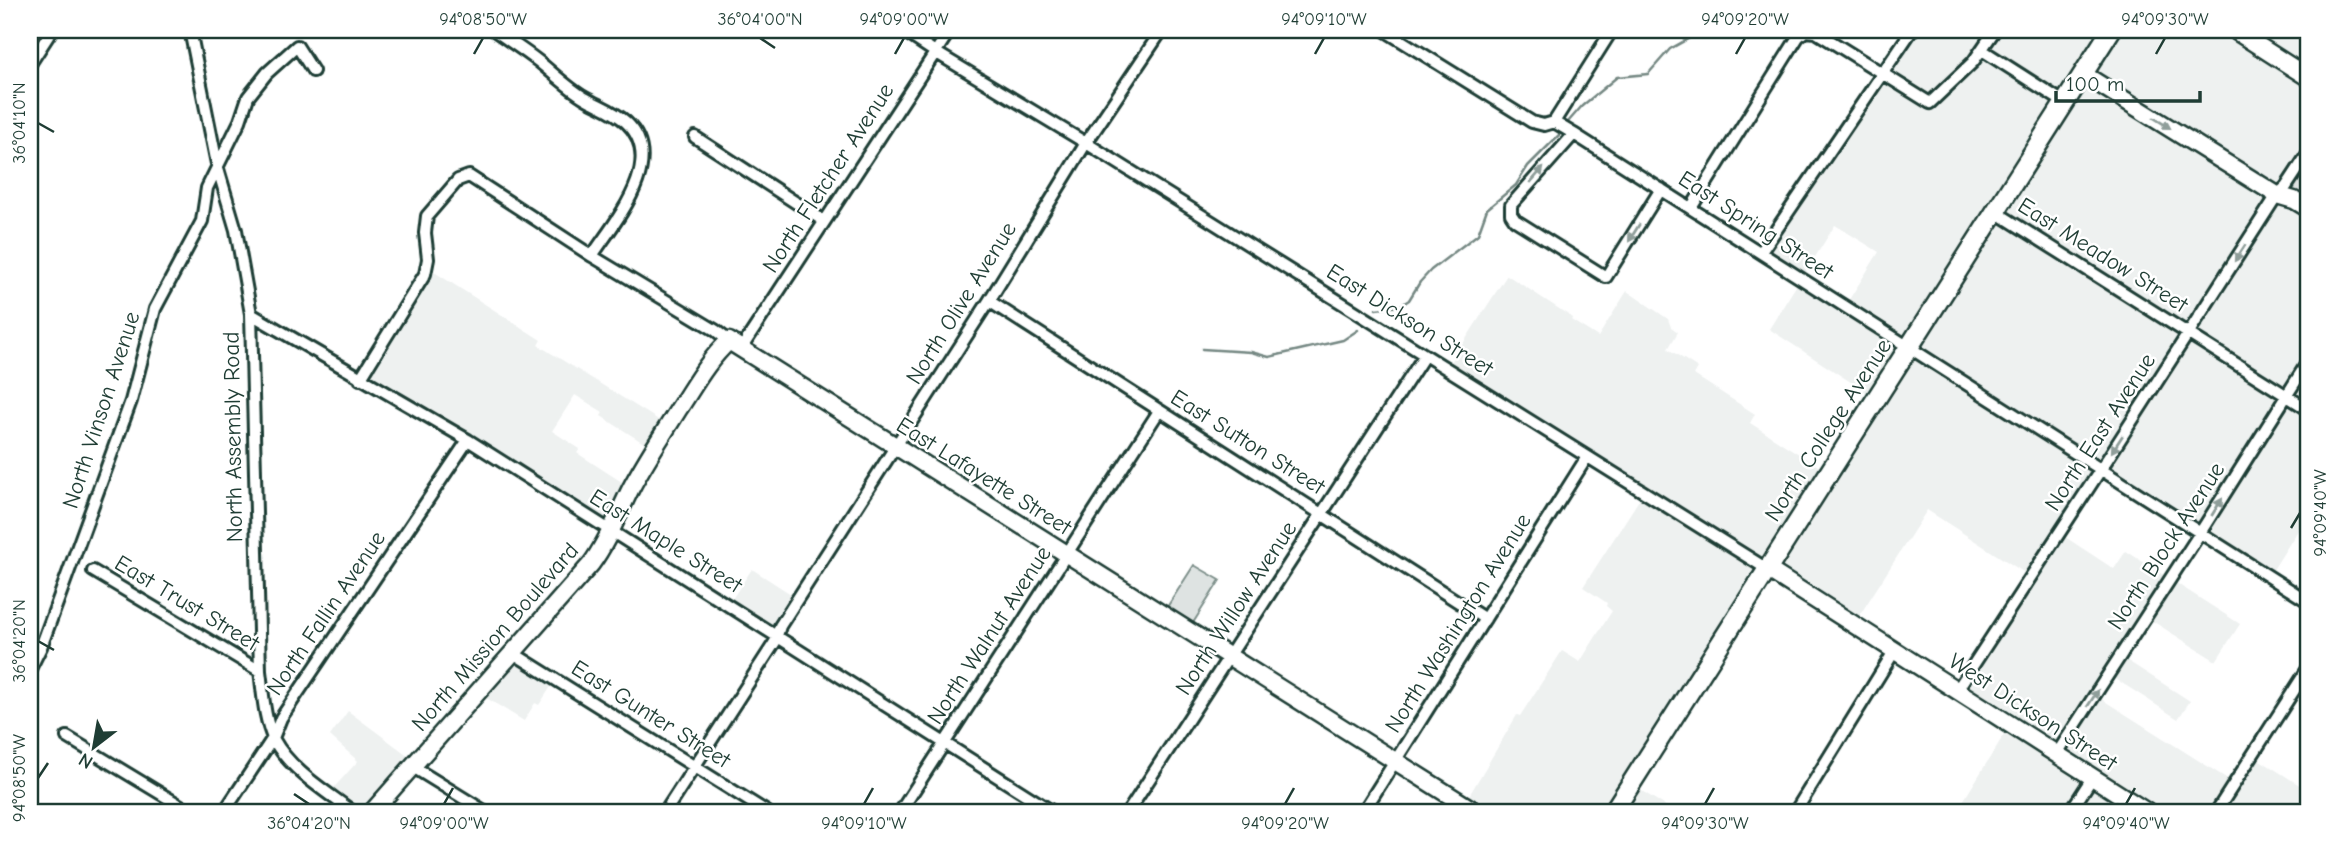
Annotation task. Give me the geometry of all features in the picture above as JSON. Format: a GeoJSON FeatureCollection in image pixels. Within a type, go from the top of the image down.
{"type":"FeatureCollection","features":[{"type":"Feature","properties":{"kind":"main road","name":"North College Avenue"},"geometry":{"type":"LineString","coordinates":[[1613,812],[2112,30]]}},
{"type":"Feature","properties":{"kind":"main road"},"geometry":{"type":"LineString","coordinates":[[2234,30],[2309,78]]}},
{"type":"Feature","properties":{"kind":"main road"},"geometry":{"type":"LineString","coordinates":[[2083,74],[2277,195],[2294,200],[2309,209]]}},
{"type":"Feature","properties":{"kind":"main road","name":"East Lafayette Street"},"geometry":{"type":"LineString","coordinates":[[735,345],[1476,812]]}},
{"type":"Feature","properties":{"kind":"main road","name":"North Mission Boulevard"},"geometry":{"type":"LineString","coordinates":[[372,812],[591,564],[602,549],[642,469],[704,369],[715,354],[735,345]]}},
{"type":"Feature","properties":{"kind":"main road","name":"East Dickson Street"},"geometry":{"type":"LineString","coordinates":[[1767,569],[1895,650]]}},
{"type":"Feature","properties":{"kind":"main road","name":"West Dickson Street"},"geometry":{"type":"LineString","coordinates":[[1895,650],[2147,812]]}},
{"type":"Feature","properties":{"kind":"street"},"geometry":{"type":"LineString","coordinates":[[30,64],[52,30]]}},
{"type":"Feature","properties":{"kind":"street","name":"North Assembly Road"},"geometry":{"type":"LineString","coordinates":[[190,30],[218,169],[236,230],[251,314],[260,671],[267,716],[273,738],[297,769],[353,812]]}},
{"type":"Feature","properties":{"kind":"street"},"geometry":{"type":"LineString","coordinates":[[494,30],[584,97],[609,109],[628,124],[639,142],[643,163],[638,185],[593,256]]}},
{"type":"Feature","properties":{"kind":"street","name":"East Dickson Street"},"geometry":{"type":"LineString","coordinates":[[902,30],[1767,569]]}},
{"type":"Feature","properties":{"kind":"street","name":"North Fletcher Avenue"},"geometry":{"type":"LineString","coordinates":[[735,345],[824,221],[950,30]]}},
{"type":"Feature","properties":{"kind":"street","name":"North Olive Avenue"},"geometry":{"type":"LineString","coordinates":[[664,812],[775,642],[779,626],[989,301],[1086,143],[1161,30]]}},
{"type":"Feature","properties":{"kind":"street","name":"East Spring Street"},"geometry":{"type":"LineString","coordinates":[[1384,30],[1532,122],[1545,125],[1554,122],[1574,134],[2309,602]]}},
{"type":"Feature","properties":{"kind":"street"},"geometry":{"type":"LineString","coordinates":[[1554,122],[1612,30]]}},
{"type":"Feature","properties":{"kind":"street"},"geometry":{"type":"LineString","coordinates":[[1761,252],[1912,30]]}},
{"type":"Feature","properties":{"kind":"street"},"geometry":{"type":"LineString","coordinates":[[1691,208],[1798,37],[1805,31],[1816,32],[1930,103],[1963,72],[1982,50],[1994,30]]}},
{"type":"Feature","properties":{"kind":"street","name":"North Vinson Avenue"},"geometry":{"type":"LineString","coordinates":[[30,668],[41,647],[131,401],[155,310],[202,221],[207,188],[240,121],[248,97],[267,73],[298,46],[313,71]]}},
{"type":"Feature","properties":{"kind":"street"},"geometry":{"type":"LineString","coordinates":[[1982,50],[2065,103]]}},
{"type":"Feature","properties":{"kind":"street"},"geometry":{"type":"LineString","coordinates":[[1574,134],[1511,205],[1511,214],[1515,220],[1606,277],[1661,189]]}},
{"type":"Feature","properties":{"kind":"street"},"geometry":{"type":"LineString","coordinates":[[695,136],[824,221]]}},
{"type":"Feature","properties":{"kind":"street","name":"North East Avenue"},"geometry":{"type":"LineString","coordinates":[[1956,690],[2277,195],[2286,187],[2309,152]]}},
{"type":"Feature","properties":{"kind":"street","name":"East Lafayette Street"},"geometry":{"type":"LineString","coordinates":[[360,379],[425,274],[428,259],[425,233],[427,216],[458,180],[469,176],[735,345]]}},
{"type":"Feature","properties":{"kind":"street","name":"East Meadow Street"},"geometry":{"type":"LineString","coordinates":[[1996,212],[2309,410]]}},
{"type":"Feature","properties":{"kind":"street","name":"East Sutton Street"},"geometry":{"type":"LineString","coordinates":[[989,301],[1485,619]]}},
{"type":"Feature","properties":{"kind":"street","name":"East Maple Street"},"geometry":{"type":"LineString","coordinates":[[251,314],[468,440],[1053,812]]}},
{"type":"Feature","properties":{"kind":"street","name":"North Willow Avenue"},"geometry":{"type":"LineString","coordinates":[[1128,812],[1424,356]]}},
{"type":"Feature","properties":{"kind":"street","name":"North Block Avenue"},"geometry":{"type":"LineString","coordinates":[[2056,755],[2309,360]]}},
{"type":"Feature","properties":{"kind":"street","name":"North Walnut Avenue"},"geometry":{"type":"LineString","coordinates":[[900,812],[1159,411]]}},
{"type":"Feature","properties":{"kind":"street","name":"North Fallin Avenue"},"geometry":{"type":"LineString","coordinates":[[225,812],[273,738],[282,718],[468,440]]}},
{"type":"Feature","properties":{"kind":"street","name":"North Washington Avenue"},"geometry":{"type":"LineString","coordinates":[[1363,812],[1587,457]]}},
{"type":"Feature","properties":{"kind":"street","name":"East Trust Street"},"geometry":{"type":"LineString","coordinates":[[93,571],[260,671]]}},
{"type":"Feature","properties":{"kind":"street"},"geometry":{"type":"LineString","coordinates":[[1795,812],[1895,650]]}},
{"type":"Feature","properties":{"kind":"street","name":"East Gunter Street"},"geometry":{"type":"LineString","coordinates":[[513,653],[767,812]]}},
{"type":"Feature","properties":{"kind":"street"},"geometry":{"type":"LineString","coordinates":[[2216,812],[2309,667]]}},
{"type":"Feature","properties":{"kind":"street"},"geometry":{"type":"LineString","coordinates":[[67,737],[191,812]]}},
{"type":"Feature","properties":{"kind":"street"},"geometry":{"type":"LineString","coordinates":[[413,766],[486,812]]}},
{"type":"Feature","properties":{"kind":"street"},"geometry":{"type":"LineString","coordinates":[[2070,812],[2092,778]]}},
{"type":"Feature","properties":{"kind":"shaded area"},"geometry":{"type":"Polygon","coordinates":[[[1912,30],[2309,30],[2309,513],[2269,576],[2101,470],[2059,533],[2114,569],[2126,551],[2240,624],[2216,661],[2146,617],[2120,656],[2190,701],[2178,719],[2108,674],[2095,695],[2234,783],[2252,755],[2309,791],[2309,811],[1957,811],[2010,725],[1957,690],[2031,577],[1927,510],[1854,624],[1768,569],[1631,784],[1675,812],[1476,812],[1464,804],[1517,715],[1520,716],[1562,651],[1580,662],[1612,611],[1606,606],[1607,603],[1583,587],[1644,492],[1446,370],[1507,275],[1598,337],[1627,291],[1668,319],[1671,327],[1678,332],[1668,349],[1698,368],[1694,375],[1755,414],[1750,423],[1829,473],[1877,399],[1769,329],[1801,278],[1761,252],[1912,30]],[[1835,225],[1802,278],[1845,306],[1879,252],[1835,225]]]}},
{"type":"Feature","properties":{"kind":"shaded area"},"geometry":{"type":"Polygon","coordinates":[[[2309,152],[2309,209],[2286,187],[2309,152]]]}},
{"type":"Feature","properties":{"kind":"shaded area"},"geometry":{"type":"Polygon","coordinates":[[[428,268],[541,340],[538,345],[668,426],[653,449],[601,416],[603,412],[575,395],[552,431],[580,449],[577,453],[631,488],[610,531],[360,379],[428,268]]]}},
{"type":"Feature","properties":{"kind":"shaded area"},"geometry":{"type":"Polygon","coordinates":[[[1194,565],[1220,580],[1188,631],[1162,615],[1194,565]]]}},
{"type":"Feature","properties":{"kind":"shaded area"},"geometry":{"type":"Polygon","coordinates":[[[752,569],[797,598],[777,636],[728,605],[752,569]]]}},
{"type":"Feature","properties":{"kind":"shaded area"},"geometry":{"type":"Polygon","coordinates":[[[513,653],[556,679],[539,705],[535,703],[524,721],[478,693],[513,653]]]}},
{"type":"Feature","properties":{"kind":"shaded area"},"geometry":{"type":"Polygon","coordinates":[[[348,711],[417,762],[372,812],[353,812],[329,793],[358,761],[330,736],[348,711]]]}},
{"type":"Feature","properties":{"kind":"waterway"},"geometry":{"type":"LineString","coordinates":[[1568,122],[1582,106],[1617,77],[1648,74],[1670,49],[1704,30]]}},
{"type":"Feature","properties":{"kind":"waterway"},"geometry":{"type":"LineString","coordinates":[[1376,309],[1400,306],[1409,300],[1431,270],[1478,234],[1487,209],[1516,185],[1528,166],[1559,135]]}},
{"type":"Feature","properties":{"kind":"waterway"},"geometry":{"type":"LineString","coordinates":[[1202,349],[1251,352],[1269,357],[1343,340],[1358,330]]}}]}
